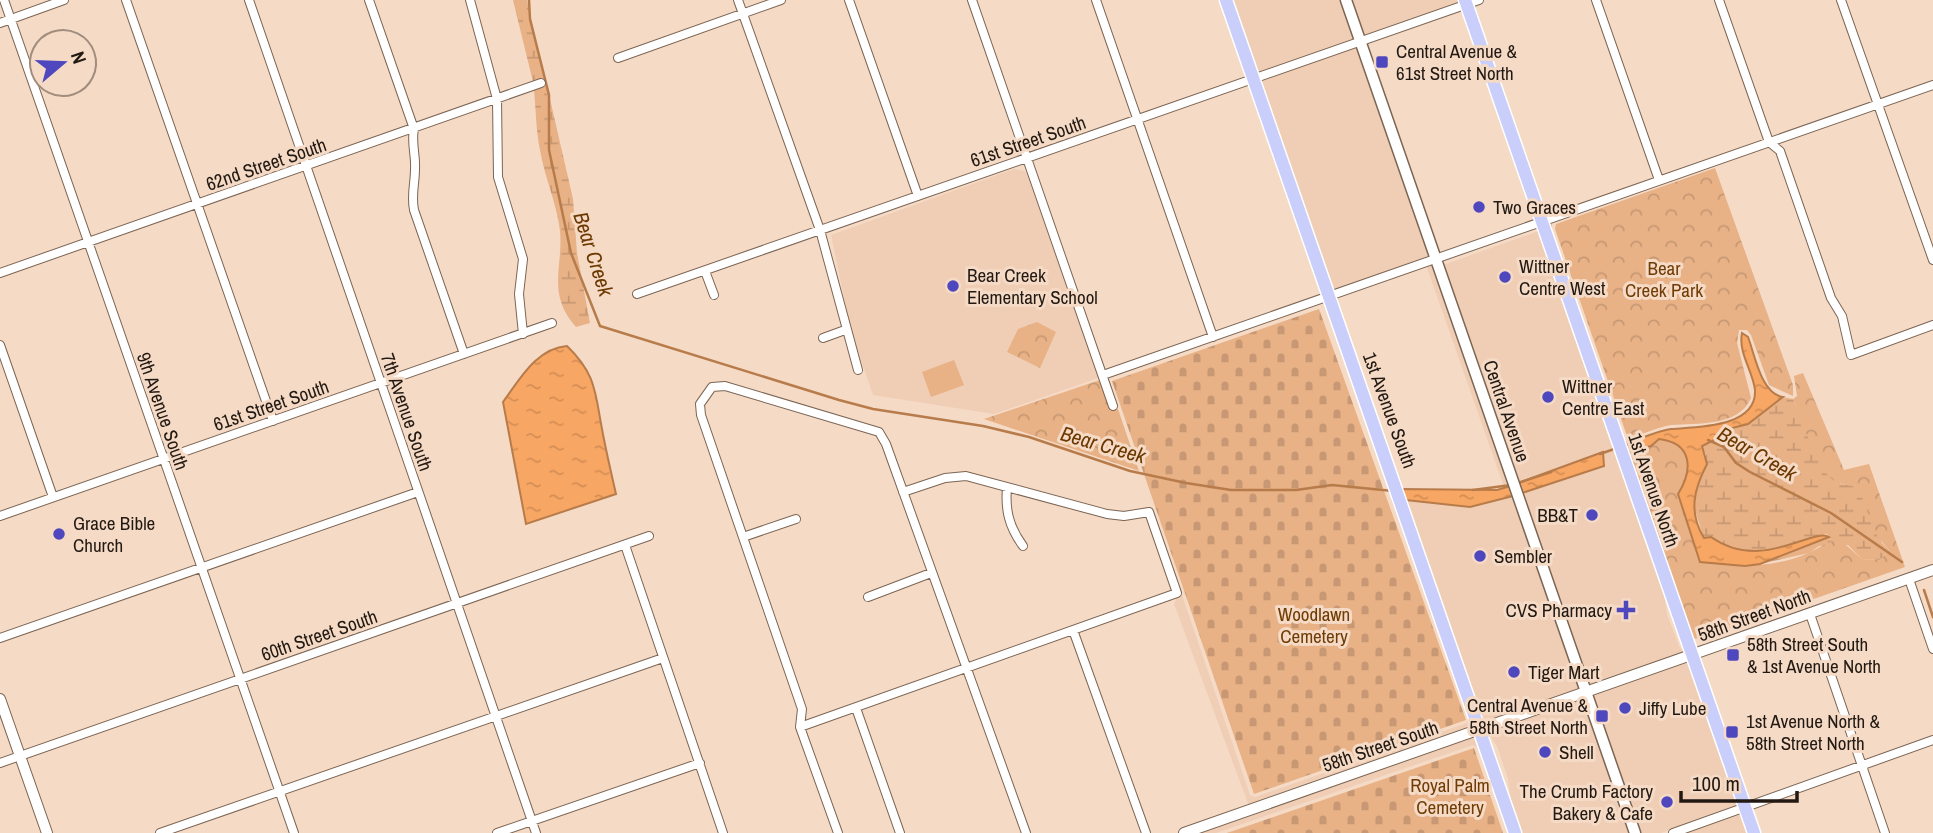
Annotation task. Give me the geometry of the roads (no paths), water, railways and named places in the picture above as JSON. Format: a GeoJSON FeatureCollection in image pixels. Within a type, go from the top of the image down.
{"type":"FeatureCollection","features":[{"type":"Feature","properties":{"kind":"main road","name":"1st Avenue South"},"geometry":{"type":"LineString","coordinates":[[1226,0],[1515,833]]}},
{"type":"Feature","properties":{"kind":"main road","name":"Central Avenue"},"geometry":{"type":"LineString","coordinates":[[1346,0],[1635,833]]}},
{"type":"Feature","properties":{"kind":"main road","name":"1st Avenue North"},"geometry":{"type":"LineString","coordinates":[[1470,1],[1541,221],[1754,833]]}},
{"type":"Feature","properties":{"kind":"street","name":"9th Avenue South"},"geometry":{"type":"LineString","coordinates":[[4,0],[294,833]]}},
{"type":"Feature","properties":{"kind":"street"},"geometry":{"type":"LineString","coordinates":[[0,23],[64,0]]}},
{"type":"Feature","properties":{"kind":"street"},"geometry":{"type":"LineString","coordinates":[[127,0],[273,421]]}},
{"type":"Feature","properties":{"kind":"street","name":"7th Avenue South"},"geometry":{"type":"LineString","coordinates":[[249,0],[536,833]]}},
{"type":"Feature","properties":{"kind":"street"},"geometry":{"type":"LineString","coordinates":[[369,0],[414,129],[411,141],[415,172],[411,192],[414,210],[464,354]]}},
{"type":"Feature","properties":{"kind":"street"},"geometry":{"type":"LineString","coordinates":[[470,0],[497,99],[498,177],[523,259],[519,294],[523,334]]}},
{"type":"Feature","properties":{"kind":"street"},"geometry":{"type":"LineString","coordinates":[[738,0],[820,230],[858,370]]}},
{"type":"Feature","properties":{"kind":"street"},"geometry":{"type":"LineString","coordinates":[[618,58],[781,0]]}},
{"type":"Feature","properties":{"kind":"street"},"geometry":{"type":"LineString","coordinates":[[849,0],[918,196]]}},
{"type":"Feature","properties":{"kind":"street"},"geometry":{"type":"LineString","coordinates":[[972,0],[1113,406]]}},
{"type":"Feature","properties":{"kind":"street"},"geometry":{"type":"LineString","coordinates":[[1096,0],[1213,337]]}},
{"type":"Feature","properties":{"kind":"street"},"geometry":{"type":"LineString","coordinates":[[1596,0],[1659,180]]}},
{"type":"Feature","properties":{"kind":"street"},"geometry":{"type":"LineString","coordinates":[[1719,0],[1769,142],[1780,151],[1831,298],[1842,316],[1851,355],[1933,325]]}},
{"type":"Feature","properties":{"kind":"street"},"geometry":{"type":"LineString","coordinates":[[1841,0],[1933,260]]}},
{"type":"Feature","properties":{"kind":"street"},"geometry":{"type":"LineString","coordinates":[[1846,12],[1848,0]]}},
{"type":"Feature","properties":{"kind":"street","name":"61st Street South"},"geometry":{"type":"LineString","coordinates":[[637,294],[1254,80],[1470,1]]}},
{"type":"Feature","properties":{"kind":"street","name":"62nd Street South"},"geometry":{"type":"LineString","coordinates":[[0,273],[541,83]]}},
{"type":"Feature","properties":{"kind":"street"},"geometry":{"type":"LineString","coordinates":[[1103,375],[1933,85]]}},
{"type":"Feature","properties":{"kind":"street"},"geometry":{"type":"LineString","coordinates":[[705,271],[714,295]]}},
{"type":"Feature","properties":{"kind":"street","name":"61st Street South"},"geometry":{"type":"LineString","coordinates":[[0,516],[552,323]]}},
{"type":"Feature","properties":{"kind":"street"},"geometry":{"type":"LineString","coordinates":[[823,338],[845,330]]}},
{"type":"Feature","properties":{"kind":"street"},"geometry":{"type":"LineString","coordinates":[[0,345],[53,498]]}},
{"type":"Feature","properties":{"kind":"street"},"geometry":{"type":"LineString","coordinates":[[838,833],[800,727],[803,709],[701,415],[700,404],[712,387],[725,386],[879,432],[1026,833]]}},
{"type":"Feature","properties":{"kind":"street"},"geometry":{"type":"LineString","coordinates":[[800,727],[1177,593],[1149,512],[1124,516],[1107,514],[966,476],[945,478],[903,492]]}},
{"type":"Feature","properties":{"kind":"street"},"geometry":{"type":"LineString","coordinates":[[1007,487],[1007,515],[1014,534],[1023,546]]}},
{"type":"Feature","properties":{"kind":"street"},"geometry":{"type":"LineString","coordinates":[[0,638],[418,492]]}},
{"type":"Feature","properties":{"kind":"street"},"geometry":{"type":"LineString","coordinates":[[743,537],[796,519]]}},
{"type":"Feature","properties":{"kind":"street","name":"60th Street South"},"geometry":{"type":"LineString","coordinates":[[0,763],[649,536]]}},
{"type":"Feature","properties":{"kind":"street"},"geometry":{"type":"LineString","coordinates":[[625,545],[723,833]]}},
{"type":"Feature","properties":{"kind":"street"},"geometry":{"type":"LineString","coordinates":[[868,597],[931,573]]}},
{"type":"Feature","properties":{"kind":"street","name":"58th Street North"},"geometry":{"type":"LineString","coordinates":[[1587,693],[1909,579],[1932,574]]}},
{"type":"Feature","properties":{"kind":"street"},"geometry":{"type":"LineString","coordinates":[[1909,579],[1933,649]]}},
{"type":"Feature","properties":{"kind":"street"},"geometry":{"type":"LineString","coordinates":[[1810,614],[1885,833]]}},
{"type":"Feature","properties":{"kind":"street"},"geometry":{"type":"LineString","coordinates":[[1073,630],[1146,833]]}},
{"type":"Feature","properties":{"kind":"street"},"geometry":{"type":"LineString","coordinates":[[160,833],[663,658]]}},
{"type":"Feature","properties":{"kind":"street","name":"58th Street South"},"geometry":{"type":"LineString","coordinates":[[1184,833],[1587,693]]}},
{"type":"Feature","properties":{"kind":"street"},"geometry":{"type":"LineString","coordinates":[[0,699],[47,833]]}},
{"type":"Feature","properties":{"kind":"street"},"geometry":{"type":"LineString","coordinates":[[856,708],[900,833]]}},
{"type":"Feature","properties":{"kind":"street"},"geometry":{"type":"LineString","coordinates":[[1673,833],[1933,740]]}},
{"type":"Feature","properties":{"kind":"street"},"geometry":{"type":"LineString","coordinates":[[497,833],[699,763]]}},
{"type":"Feature","properties":{"kind":"water"},"geometry":{"type":"Polygon","coordinates":[[[1742,333],[1748,337],[1756,363],[1769,389],[1783,397],[1748,424],[1732,428],[1730,432],[1702,446],[1707,464],[1696,492],[1694,510],[1699,528],[1704,538],[1711,537],[1730,547],[1749,551],[1783,547],[1821,536],[1829,537],[1760,564],[1745,566],[1700,562],[1678,494],[1688,467],[1684,452],[1678,446],[1659,439],[1651,446],[1638,449],[1635,440],[1667,430],[1723,423],[1746,412],[1753,403],[1755,390],[1742,348],[1742,333]]]}},
{"type":"Feature","properties":{"kind":"water"},"geometry":{"type":"Polygon","coordinates":[[[567,346],[584,366],[593,384],[616,494],[526,524],[503,402],[538,359],[547,352],[567,346]]]}},
{"type":"Feature","properties":{"kind":"water"},"geometry":{"type":"Polygon","coordinates":[[[1603,452],[1604,466],[1522,493],[1518,483],[1603,452]]]}},
{"type":"Feature","properties":{"kind":"water"},"geometry":{"type":"Polygon","coordinates":[[[1510,486],[1513,496],[1470,507],[1406,500],[1402,489],[1497,490],[1510,486]]]}},
{"type":"Feature","properties":{"kind":"waterway","name":"Bear Creek"},"geometry":{"type":"LineString","coordinates":[[529,0],[530,19],[549,95],[549,150],[571,253],[600,326],[839,400],[873,409],[983,426],[1029,437],[1130,471],[1186,483],[1231,490],[1296,490],[1332,485],[1393,491]]}},
{"type":"Feature","properties":{"kind":"waterway","name":"Bear Creek"},"geometry":{"type":"LineString","coordinates":[[1708,440],[1724,447],[1736,463],[1750,472],[1831,513],[1902,562]]}},
{"type":"Feature","properties":{"kind":"waterway","name":"Bear Creek"},"geometry":{"type":"LineString","coordinates":[[1623,446],[1637,441]]}},
{"type":"Feature","properties":{"kind":"waterway","name":"Bear Creek"},"geometry":{"type":"LineString","coordinates":[[1600,454],[1617,448]]}},
{"type":"Feature","properties":{"kind":"waterway","name":"Bear Creek"},"geometry":{"type":"LineString","coordinates":[[1518,483],[1551,472]]}},
{"type":"Feature","properties":{"kind":"waterway","name":"Bear Creek"},"geometry":{"type":"LineString","coordinates":[[1473,490],[1511,485]]}},
{"type":"Feature","properties":{"kind":"waterway","name":"Bear Creek"},"geometry":{"type":"LineString","coordinates":[[1924,590],[1933,617]]}},
{"type":"Feature","properties":{"kind":"place","name":"Central Avenue & 61st Street North"},"geometry":{"type":"Point","coordinates":[1382,62]}},
{"type":"Feature","properties":{"kind":"place","name":"Two Graces"},"geometry":{"type":"Point","coordinates":[1479,207]}},
{"type":"Feature","properties":{"kind":"place","name":"Wittner Centre West"},"geometry":{"type":"Point","coordinates":[1505,277]}},
{"type":"Feature","properties":{"kind":"place","name":"Bear Creek Elementary School"},"geometry":{"type":"Point","coordinates":[953,286]}},
{"type":"Feature","properties":{"kind":"place","name":"Wittner Centre East"},"geometry":{"type":"Point","coordinates":[1548,397]}},
{"type":"Feature","properties":{"kind":"place","name":"BB&T"},"geometry":{"type":"Point","coordinates":[1592,515]}},
{"type":"Feature","properties":{"kind":"place","name":"Grace Bible Church"},"geometry":{"type":"Point","coordinates":[59,534]}},
{"type":"Feature","properties":{"kind":"place","name":"Sembler"},"geometry":{"type":"Point","coordinates":[1480,556]}},
{"type":"Feature","properties":{"kind":"place","name":"CVS Pharmacy"},"geometry":{"type":"Point","coordinates":[1626,610]}},
{"type":"Feature","properties":{"kind":"place","name":"58th Street South & 1st Avenue North"},"geometry":{"type":"Point","coordinates":[1733,655]}},
{"type":"Feature","properties":{"kind":"place","name":"Tiger Mart"},"geometry":{"type":"Point","coordinates":[1514,672]}},
{"type":"Feature","properties":{"kind":"place","name":"Jiffy Lube"},"geometry":{"type":"Point","coordinates":[1625,708]}},
{"type":"Feature","properties":{"kind":"place","name":"Central Avenue & 58th Street North"},"geometry":{"type":"Point","coordinates":[1602,716]}},
{"type":"Feature","properties":{"kind":"place","name":"1st Avenue North & 58th Street North"},"geometry":{"type":"Point","coordinates":[1732,732]}},
{"type":"Feature","properties":{"kind":"place","name":"Shell"},"geometry":{"type":"Point","coordinates":[1545,752]}},
{"type":"Feature","properties":{"kind":"place","name":"The Crumb Factory Bakery & Cafe"},"geometry":{"type":"Point","coordinates":[1667,802]}},
{"type":"Feature","properties":{"kind":"park label","name":"Bear Creek Park"},"geometry":{"type":"Point","coordinates":[1664,279]}},
{"type":"Feature","properties":{"kind":"park label","name":"Woodlawn Cemetery"},"geometry":{"type":"Point","coordinates":[1314,625]}},
{"type":"Feature","properties":{"kind":"park label","name":"Royal Palm Cemetery"},"geometry":{"type":"Point","coordinates":[1450,796]}}]}
